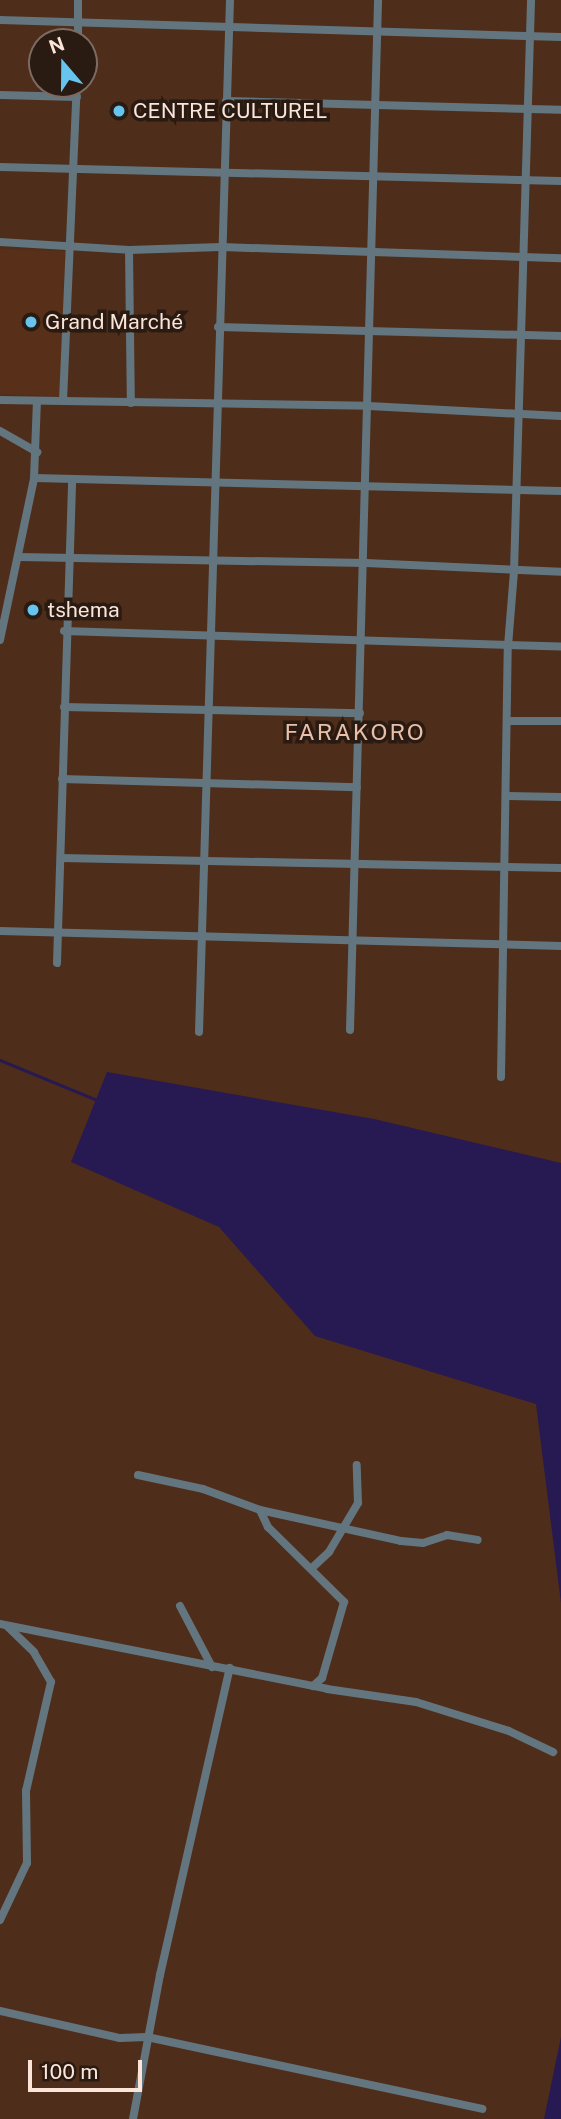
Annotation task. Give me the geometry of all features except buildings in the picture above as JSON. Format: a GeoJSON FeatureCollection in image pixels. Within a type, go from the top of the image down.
{"type":"FeatureCollection","features":[{"type":"Feature","properties":{"kind":"street"},"geometry":{"type":"LineString","coordinates":[[78,0],[78,28]]}},
{"type":"Feature","properties":{"kind":"street"},"geometry":{"type":"LineString","coordinates":[[199,1032],[208,783],[218,327],[230,0]]}},
{"type":"Feature","properties":{"kind":"street"},"geometry":{"type":"LineString","coordinates":[[351,1030],[366,563],[379,0]]}},
{"type":"Feature","properties":{"kind":"street"},"geometry":{"type":"LineString","coordinates":[[501,1077],[508,646],[514,571],[514,489],[524,258],[523,180],[531,0]]}},
{"type":"Feature","properties":{"kind":"street"},"geometry":{"type":"LineString","coordinates":[[0,20],[561,37]]}},
{"type":"Feature","properties":{"kind":"street"},"geometry":{"type":"LineString","coordinates":[[0,95],[28,96]]}},
{"type":"Feature","properties":{"kind":"street"},"geometry":{"type":"LineString","coordinates":[[64,401],[73,246],[77,98]]}},
{"type":"Feature","properties":{"kind":"street"},"geometry":{"type":"LineString","coordinates":[[226,101],[561,110]]}},
{"type":"Feature","properties":{"kind":"street"},"geometry":{"type":"LineString","coordinates":[[0,167],[74,171],[131,169],[225,174],[561,181]]}},
{"type":"Feature","properties":{"kind":"street"},"geometry":{"type":"LineString","coordinates":[[0,242],[129,250],[221,247],[561,258]]}},
{"type":"Feature","properties":{"kind":"street"},"geometry":{"type":"LineString","coordinates":[[129,250],[131,403]]}},
{"type":"Feature","properties":{"kind":"street"},"geometry":{"type":"LineString","coordinates":[[218,327],[561,336]]}},
{"type":"Feature","properties":{"kind":"street"},"geometry":{"type":"LineString","coordinates":[[0,400],[369,406],[561,416]]}},
{"type":"Feature","properties":{"kind":"street"},"geometry":{"type":"LineString","coordinates":[[0,640],[34,478],[37,401]]}},
{"type":"Feature","properties":{"kind":"street"},"geometry":{"type":"LineString","coordinates":[[0,431],[37,452]]}},
{"type":"Feature","properties":{"kind":"street"},"geometry":{"type":"LineString","coordinates":[[34,478],[368,489],[561,491]]}},
{"type":"Feature","properties":{"kind":"street"},"geometry":{"type":"LineString","coordinates":[[57,963],[66,559],[72,481]]}},
{"type":"Feature","properties":{"kind":"street"},"geometry":{"type":"LineString","coordinates":[[19,557],[366,563],[561,572]]}},
{"type":"Feature","properties":{"kind":"street"},"geometry":{"type":"LineString","coordinates":[[0,593],[10,592]]}},
{"type":"Feature","properties":{"kind":"street"},"geometry":{"type":"LineString","coordinates":[[64,631],[362,643],[561,647]]}},
{"type":"Feature","properties":{"kind":"street"},"geometry":{"type":"LineString","coordinates":[[64,707],[360,713]]}},
{"type":"Feature","properties":{"kind":"street"},"geometry":{"type":"LineString","coordinates":[[507,721],[561,721]]}},
{"type":"Feature","properties":{"kind":"street"},"geometry":{"type":"LineString","coordinates":[[62,779],[357,787]]}},
{"type":"Feature","properties":{"kind":"street"},"geometry":{"type":"LineString","coordinates":[[506,796],[561,797]]}},
{"type":"Feature","properties":{"kind":"street"},"geometry":{"type":"LineString","coordinates":[[61,858],[561,869]]}},
{"type":"Feature","properties":{"kind":"street"},"geometry":{"type":"LineString","coordinates":[[0,931],[203,933],[561,946]]}},
{"type":"Feature","properties":{"kind":"street"},"geometry":{"type":"LineString","coordinates":[[313,1567],[340,1537],[341,1526],[358,1503],[357,1465]]}},
{"type":"Feature","properties":{"kind":"street"},"geometry":{"type":"LineString","coordinates":[[138,1475],[203,1489],[260,1510],[401,1541],[423,1543],[447,1535],[478,1540]]}},
{"type":"Feature","properties":{"kind":"street"},"geometry":{"type":"LineString","coordinates":[[260,1510],[268,1527],[313,1567],[344,1602],[322,1678],[313,1686]]}},
{"type":"Feature","properties":{"kind":"street"},"geometry":{"type":"LineString","coordinates":[[180,1606],[212,1667]]}},
{"type":"Feature","properties":{"kind":"street"},"geometry":{"type":"LineString","coordinates":[[3,1625],[212,1667],[230,1668],[313,1686],[416,1703],[509,1731],[554,1752]]}},
{"type":"Feature","properties":{"kind":"street"},"geometry":{"type":"LineString","coordinates":[[0,1920],[27,1863],[26,1791],[51,1682],[34,1652],[3,1625]]}},
{"type":"Feature","properties":{"kind":"street"},"geometry":{"type":"LineString","coordinates":[[133,2119],[147,2037],[230,1668]]}},
{"type":"Feature","properties":{"kind":"street"},"geometry":{"type":"LineString","coordinates":[[0,2011],[120,2038],[147,2037],[482,2109]]}},
{"type":"Feature","properties":{"kind":"shaded area","name":"Grand Marché"},"geometry":{"type":"Polygon","coordinates":[[[0,249],[65,251],[60,396],[0,394],[0,249]]]}},
{"type":"Feature","properties":{"kind":"shaded area"},"geometry":{"type":"Polygon","coordinates":[[[107,1072],[374,1119],[561,1163],[561,1603],[536,1404],[315,1336],[219,1227],[71,1162],[107,1072]]]}},
{"type":"Feature","properties":{"kind":"shaded area"},"geometry":{"type":"Polygon","coordinates":[[[561,2037],[561,2119],[544,2119],[561,2037]]]}},
{"type":"Feature","properties":{"kind":"waterway"},"geometry":{"type":"LineString","coordinates":[[0,1060],[97,1100]]}},
{"type":"Feature","properties":{"kind":"place","name":"CENTRE CULTUREL"},"geometry":{"type":"Point","coordinates":[119,111]}},
{"type":"Feature","properties":{"kind":"place","name":"Grand Marché"},"geometry":{"type":"Point","coordinates":[31,322]}},
{"type":"Feature","properties":{"kind":"place","name":"tshema"},"geometry":{"type":"Point","coordinates":[33,610]}},
{"type":"Feature","properties":{"kind":"district","name":"FARAKORO"},"geometry":{"type":"Point","coordinates":[355,732]}}]}
